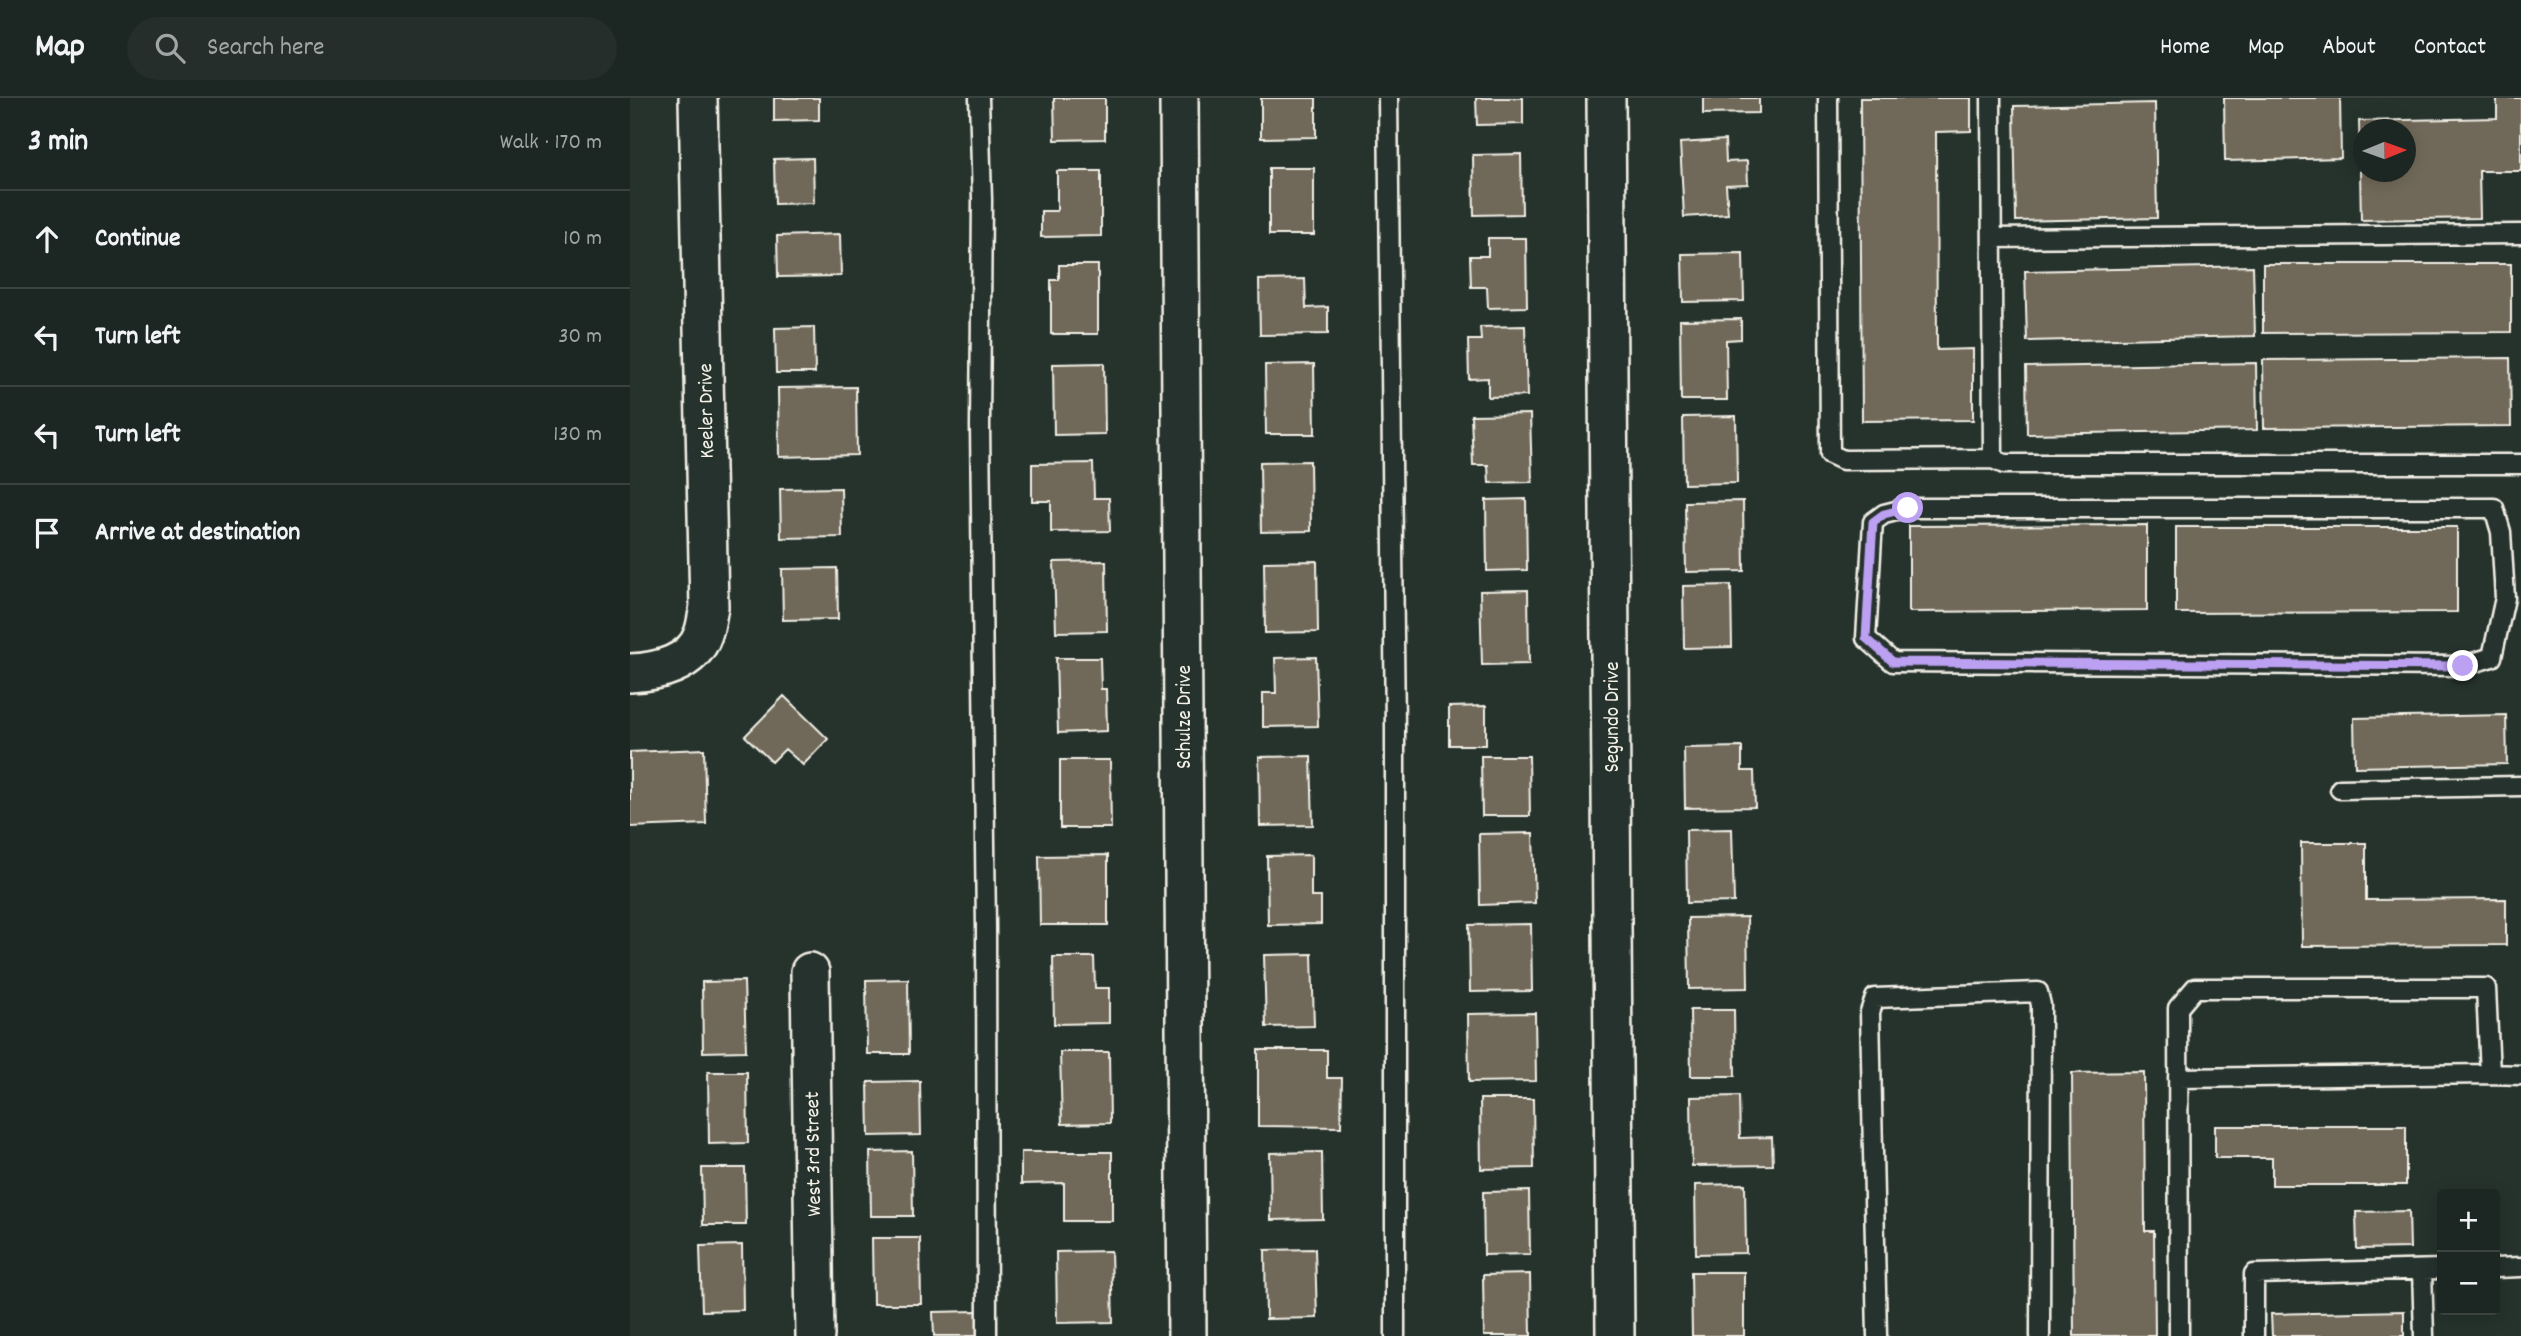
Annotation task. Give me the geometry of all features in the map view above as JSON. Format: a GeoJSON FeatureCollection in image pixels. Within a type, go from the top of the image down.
{"type":"FeatureCollection","features":[{"type":"Feature","properties":{"kind":"street","name":"Keeler Drive"},"geometry":{"type":"LineString","coordinates":[[630,673],[656,671],[684,660],[703,637],[709,607],[698,98]]}},
{"type":"Feature","properties":{"kind":"street","name":"Schulze Drive"},"geometry":{"type":"LineString","coordinates":[[1180,98],[1187,1336]]}},
{"type":"Feature","properties":{"kind":"street","name":"Segundo Drive"},"geometry":{"type":"LineString","coordinates":[[1606,98],[1615,1336]]}},
{"type":"Feature","properties":{"kind":"street","name":"West 3rd Street"},"geometry":{"type":"LineString","coordinates":[[810,972],[815,1336]]}},
{"type":"Feature","properties":{"kind":"lane"},"geometry":{"type":"LineString","coordinates":[[979,98],[982,200],[980,426],[986,928],[987,1336]]}},
{"type":"Feature","properties":{"kind":"lane"},"geometry":{"type":"LineString","coordinates":[[1388,98],[1395,727],[1395,1336]]}},
{"type":"Feature","properties":{"kind":"lane"},"geometry":{"type":"LineString","coordinates":[[1828,98],[1830,454],[1843,460],[1993,459],[2004,464],[2521,464]]}},
{"type":"Feature","properties":{"kind":"lane"},"geometry":{"type":"LineString","coordinates":[[1991,98],[1993,459]]}},
{"type":"Feature","properties":{"kind":"lane"},"geometry":{"type":"LineString","coordinates":[[1992,238],[2521,234]]}},
{"type":"Feature","properties":{"kind":"lane"},"geometry":{"type":"LineString","coordinates":[[1908,508],[2494,509],[2513,598],[2492,657],[2463,666],[1893,662],[1866,638],[1873,522],[1884,514],[1908,508]]}},
{"type":"Feature","properties":{"kind":"lane"},"geometry":{"type":"LineString","coordinates":[[2340,789],[2521,786]]}},
{"type":"Feature","properties":{"kind":"lane"},"geometry":{"type":"LineString","coordinates":[[2179,1336],[2178,1008],[2195,988],[2486,988],[2490,1074]]}},
{"type":"Feature","properties":{"kind":"lane"},"geometry":{"type":"LineString","coordinates":[[1877,1336],[1870,1012],[1875,998],[2039,992],[2040,1336]]}},
{"type":"Feature","properties":{"kind":"lane"},"geometry":{"type":"LineString","coordinates":[[2178,1078],[2521,1074]]}},
{"type":"Feature","properties":{"kind":"lane"},"geometry":{"type":"LineString","coordinates":[[2500,1268],[2521,1267]]}},
{"type":"Feature","properties":{"kind":"lane"},"geometry":{"type":"LineString","coordinates":[[2254,1336],[2254,1274],[2437,1269]]}},
{"type":"Feature","properties":{"kind":"lane"},"geometry":{"type":"LineString","coordinates":[[2423,1270],[2424,1336]]}},
{"type":"Feature","properties":{"kind":"building"},"geometry":{"type":"Polygon","coordinates":[[[774,98],[819,98],[819,120],[774,121],[774,98]]]}},
{"type":"Feature","properties":{"kind":"building"},"geometry":{"type":"Polygon","coordinates":[[[1054,98],[1105,98],[1105,139],[1055,140],[1054,98]]]}},
{"type":"Feature","properties":{"kind":"building"},"geometry":{"type":"Polygon","coordinates":[[[1261,98],[1316,98],[1316,137],[1261,138],[1261,98]]]}},
{"type":"Feature","properties":{"kind":"building"},"geometry":{"type":"Polygon","coordinates":[[[1476,98],[1523,98],[1523,124],[1477,125],[1476,98]]]}},
{"type":"Feature","properties":{"kind":"building"},"geometry":{"type":"Polygon","coordinates":[[[1703,98],[1759,98],[1759,113],[1703,114],[1703,98]]]}},
{"type":"Feature","properties":{"kind":"building"},"geometry":{"type":"Polygon","coordinates":[[[1860,98],[1971,98],[1971,131],[1936,132],[1937,350],[1973,349],[1973,420],[1862,421],[1860,98]]]}},
{"type":"Feature","properties":{"kind":"building"},"geometry":{"type":"Polygon","coordinates":[[[2224,98],[2340,98],[2341,158],[2225,161],[2224,98]]]}},
{"type":"Feature","properties":{"kind":"building"},"geometry":{"type":"Polygon","coordinates":[[[2497,98],[2521,98],[2521,171],[2479,171],[2480,218],[2361,220],[2360,182],[2416,182],[2416,120],[2497,118],[2497,98]]]}},
{"type":"Feature","properties":{"kind":"building"},"geometry":{"type":"Polygon","coordinates":[[[2155,103],[2157,218],[2016,221],[2014,106],[2155,103]]]}},
{"type":"Feature","properties":{"kind":"building"},"geometry":{"type":"Polygon","coordinates":[[[1725,140],[1726,162],[1747,161],[1748,184],[1726,185],[1728,214],[1684,217],[1680,143],[1725,140]]]}},
{"type":"Feature","properties":{"kind":"building"},"geometry":{"type":"Polygon","coordinates":[[[1521,154],[1522,214],[1474,215],[1473,155],[1521,154]]]}},
{"type":"Feature","properties":{"kind":"building"},"geometry":{"type":"Polygon","coordinates":[[[813,158],[814,203],[775,204],[774,159],[813,158]]]}},
{"type":"Feature","properties":{"kind":"building"},"geometry":{"type":"Polygon","coordinates":[[[1269,168],[1314,168],[1314,235],[1269,235],[1269,168]]]}},
{"type":"Feature","properties":{"kind":"building"},"geometry":{"type":"Polygon","coordinates":[[[1057,171],[1101,171],[1101,236],[1041,237],[1041,211],[1057,211],[1057,171]]]}},
{"type":"Feature","properties":{"kind":"building"},"geometry":{"type":"Polygon","coordinates":[[[840,234],[841,276],[778,277],[777,236],[840,234]]]}},
{"type":"Feature","properties":{"kind":"building"},"geometry":{"type":"Polygon","coordinates":[[[1488,238],[1526,238],[1527,307],[1488,308],[1487,287],[1471,287],[1470,256],[1488,256],[1488,238]]]}},
{"type":"Feature","properties":{"kind":"building"},"geometry":{"type":"Polygon","coordinates":[[[1743,253],[1744,301],[1683,302],[1682,254],[1743,253]]]}},
{"type":"Feature","properties":{"kind":"building"},"geometry":{"type":"Polygon","coordinates":[[[2263,264],[2511,264],[2511,332],[2263,333],[2263,264]]]}},
{"type":"Feature","properties":{"kind":"building"},"geometry":{"type":"Polygon","coordinates":[[[1059,265],[1098,265],[1098,334],[1051,334],[1051,280],[1059,280],[1059,265]]]}},
{"type":"Feature","properties":{"kind":"building"},"geometry":{"type":"Polygon","coordinates":[[[2253,266],[2255,336],[2027,341],[2025,271],[2253,266]]]}},
{"type":"Feature","properties":{"kind":"building"},"geometry":{"type":"Polygon","coordinates":[[[1305,279],[1306,308],[1328,307],[1328,334],[1260,335],[1259,280],[1305,279]]]}},
{"type":"Feature","properties":{"kind":"building"},"geometry":{"type":"Polygon","coordinates":[[[1741,319],[1741,339],[1726,340],[1727,400],[1681,400],[1680,320],[1741,319]]]}},
{"type":"Feature","properties":{"kind":"building"},"geometry":{"type":"Polygon","coordinates":[[[1525,326],[1527,396],[1488,397],[1488,378],[1469,379],[1468,340],[1481,340],[1480,327],[1525,326]]]}},
{"type":"Feature","properties":{"kind":"building"},"geometry":{"type":"Polygon","coordinates":[[[814,327],[815,373],[776,373],[775,328],[814,327]]]}},
{"type":"Feature","properties":{"kind":"building"},"geometry":{"type":"Polygon","coordinates":[[[2510,358],[2511,426],[2264,428],[2263,360],[2510,358]]]}},
{"type":"Feature","properties":{"kind":"building"},"geometry":{"type":"Polygon","coordinates":[[[1104,363],[1105,434],[1054,435],[1053,364],[1104,363]]]}},
{"type":"Feature","properties":{"kind":"building"},"geometry":{"type":"Polygon","coordinates":[[[2256,363],[2257,430],[2027,434],[2026,367],[2256,363]]]}},
{"type":"Feature","properties":{"kind":"building"},"geometry":{"type":"Polygon","coordinates":[[[1314,364],[1315,434],[1266,434],[1265,365],[1314,364]]]}},
{"type":"Feature","properties":{"kind":"building"},"geometry":{"type":"Polygon","coordinates":[[[856,387],[857,455],[779,457],[778,388],[856,387]]]}},
{"type":"Feature","properties":{"kind":"building"},"geometry":{"type":"Polygon","coordinates":[[[1530,414],[1532,482],[1489,483],[1488,465],[1473,465],[1471,415],[1530,414]]]}},
{"type":"Feature","properties":{"kind":"building"},"geometry":{"type":"Polygon","coordinates":[[[1736,416],[1737,483],[1684,484],[1683,417],[1736,416]]]}},
{"type":"Feature","properties":{"kind":"building"},"geometry":{"type":"Polygon","coordinates":[[[1310,461],[1311,531],[1261,532],[1260,462],[1310,461]]]}},
{"type":"Feature","properties":{"kind":"building"},"geometry":{"type":"Polygon","coordinates":[[[1093,463],[1094,498],[1109,498],[1110,531],[1051,532],[1051,501],[1032,501],[1032,464],[1093,463]]]}},
{"type":"Feature","properties":{"kind":"building"},"geometry":{"type":"Polygon","coordinates":[[[841,488],[842,537],[781,538],[780,489],[841,488]]]}},
{"type":"Feature","properties":{"kind":"building"},"geometry":{"type":"Polygon","coordinates":[[[1526,499],[1527,570],[1487,571],[1486,500],[1526,499]]]}},
{"type":"Feature","properties":{"kind":"building"},"geometry":{"type":"Polygon","coordinates":[[[1743,501],[1744,571],[1686,572],[1685,502],[1743,501]]]}},
{"type":"Feature","properties":{"kind":"building"},"geometry":{"type":"Polygon","coordinates":[[[2147,525],[2147,610],[1909,612],[1909,526],[2147,525]]]}},
{"type":"Feature","properties":{"kind":"building"},"geometry":{"type":"Polygon","coordinates":[[[2176,527],[2457,527],[2457,612],[2176,613],[2176,527]]]}},
{"type":"Feature","properties":{"kind":"building"},"geometry":{"type":"Polygon","coordinates":[[[1106,561],[1107,631],[1056,632],[1054,562],[1106,561]]]}},
{"type":"Feature","properties":{"kind":"building"},"geometry":{"type":"Polygon","coordinates":[[[1317,561],[1318,632],[1265,633],[1264,562],[1317,561]]]}},
{"type":"Feature","properties":{"kind":"building"},"geometry":{"type":"Polygon","coordinates":[[[837,568],[838,619],[783,620],[782,569],[837,568]]]}},
{"type":"Feature","properties":{"kind":"building"},"geometry":{"type":"Polygon","coordinates":[[[1731,585],[1732,647],[1684,648],[1683,586],[1731,585]]]}},
{"type":"Feature","properties":{"kind":"building"},"geometry":{"type":"Polygon","coordinates":[[[1528,590],[1529,664],[1482,665],[1480,591],[1528,590]]]}},
{"type":"Feature","properties":{"kind":"building"},"geometry":{"type":"Polygon","coordinates":[[[1316,657],[1318,726],[1263,727],[1263,693],[1276,693],[1275,658],[1316,657]]]}},
{"type":"Feature","properties":{"kind":"building"},"geometry":{"type":"Polygon","coordinates":[[[1056,658],[1100,658],[1101,689],[1106,689],[1107,731],[1058,733],[1056,658]]]}},
{"type":"Feature","properties":{"kind":"building"},"geometry":{"type":"Polygon","coordinates":[[[784,696],[828,739],[803,765],[785,749],[772,762],[745,736],[784,696]]]}},
{"type":"Feature","properties":{"kind":"building"},"geometry":{"type":"Polygon","coordinates":[[[1486,706],[1486,745],[1449,745],[1449,707],[1486,706]]]}},
{"type":"Feature","properties":{"kind":"building"},"geometry":{"type":"Polygon","coordinates":[[[2506,715],[2507,764],[2355,767],[2354,718],[2506,715]]]}},
{"type":"Feature","properties":{"kind":"building"},"geometry":{"type":"Polygon","coordinates":[[[1742,747],[1742,771],[1754,771],[1755,807],[1685,808],[1684,748],[1742,747]]]}},
{"type":"Feature","properties":{"kind":"building"},"geometry":{"type":"Polygon","coordinates":[[[704,749],[706,824],[630,827],[630,752],[704,749]]]}},
{"type":"Feature","properties":{"kind":"building"},"geometry":{"type":"Polygon","coordinates":[[[1311,756],[1313,825],[1260,826],[1259,757],[1311,756]]]}},
{"type":"Feature","properties":{"kind":"building"},"geometry":{"type":"Polygon","coordinates":[[[1481,756],[1529,756],[1530,816],[1482,816],[1481,756]]]}},
{"type":"Feature","properties":{"kind":"building"},"geometry":{"type":"Polygon","coordinates":[[[1060,760],[1110,760],[1111,828],[1060,828],[1060,760]]]}},
{"type":"Feature","properties":{"kind":"building"},"geometry":{"type":"Polygon","coordinates":[[[1732,829],[1734,902],[1687,903],[1686,830],[1732,829]]]}},
{"type":"Feature","properties":{"kind":"building"},"geometry":{"type":"Polygon","coordinates":[[[1533,833],[1535,903],[1480,905],[1479,834],[1533,833]]]}},
{"type":"Feature","properties":{"kind":"building"},"geometry":{"type":"Polygon","coordinates":[[[2301,843],[2366,843],[2366,900],[2506,899],[2506,945],[2302,946],[2301,843]]]}},
{"type":"Feature","properties":{"kind":"building"},"geometry":{"type":"Polygon","coordinates":[[[1108,855],[1108,925],[1040,925],[1039,856],[1108,855]]]}},
{"type":"Feature","properties":{"kind":"building"},"geometry":{"type":"Polygon","coordinates":[[[1311,855],[1311,897],[1321,897],[1321,924],[1268,925],[1267,856],[1311,855]]]}},
{"type":"Feature","properties":{"kind":"building"},"geometry":{"type":"Polygon","coordinates":[[[1747,917],[1748,988],[1689,989],[1688,918],[1747,917]]]}},
{"type":"Feature","properties":{"kind":"building"},"geometry":{"type":"Polygon","coordinates":[[[1531,924],[1532,991],[1470,992],[1469,925],[1531,924]]]}},
{"type":"Feature","properties":{"kind":"building"},"geometry":{"type":"Polygon","coordinates":[[[1312,954],[1314,1026],[1266,1027],[1264,955],[1312,954]]]}},
{"type":"Feature","properties":{"kind":"building"},"geometry":{"type":"Polygon","coordinates":[[[1053,957],[1094,957],[1095,988],[1109,988],[1109,1023],[1054,1024],[1053,957]]]}},
{"type":"Feature","properties":{"kind":"building"},"geometry":{"type":"Polygon","coordinates":[[[908,979],[909,1054],[867,1054],[866,980],[908,979]]]}},
{"type":"Feature","properties":{"kind":"building"},"geometry":{"type":"Polygon","coordinates":[[[744,981],[746,1051],[703,1052],[702,982],[744,981]]]}},
{"type":"Feature","properties":{"kind":"building"},"geometry":{"type":"Polygon","coordinates":[[[1690,1010],[1734,1010],[1735,1076],[1691,1076],[1690,1010]]]}},
{"type":"Feature","properties":{"kind":"building"},"geometry":{"type":"Polygon","coordinates":[[[1535,1013],[1536,1081],[1469,1082],[1468,1014],[1535,1013]]]}},
{"type":"Feature","properties":{"kind":"building"},"geometry":{"type":"Polygon","coordinates":[[[1258,1050],[1327,1050],[1327,1078],[1342,1078],[1341,1127],[1258,1126],[1258,1050]]]}},
{"type":"Feature","properties":{"kind":"building"},"geometry":{"type":"Polygon","coordinates":[[[1060,1052],[1109,1052],[1110,1123],[1062,1124],[1060,1052]]]}},
{"type":"Feature","properties":{"kind":"building"},"geometry":{"type":"Polygon","coordinates":[[[708,1072],[747,1072],[748,1143],[709,1144],[708,1072]]]}},
{"type":"Feature","properties":{"kind":"building"},"geometry":{"type":"Polygon","coordinates":[[[2144,1072],[2145,1231],[2154,1231],[2155,1336],[2074,1336],[2072,1073],[2144,1072]]]}},
{"type":"Feature","properties":{"kind":"building"},"geometry":{"type":"Polygon","coordinates":[[[920,1081],[921,1135],[869,1136],[868,1082],[920,1081]]]}},
{"type":"Feature","properties":{"kind":"building"},"geometry":{"type":"Polygon","coordinates":[[[1739,1096],[1740,1138],[1772,1137],[1773,1165],[1692,1166],[1691,1097],[1739,1096]]]}},
{"type":"Feature","properties":{"kind":"building"},"geometry":{"type":"Polygon","coordinates":[[[1480,1099],[1533,1099],[1534,1168],[1481,1169],[1480,1099]]]}},
{"type":"Feature","properties":{"kind":"building"},"geometry":{"type":"Polygon","coordinates":[[[2215,1126],[2406,1126],[2406,1185],[2272,1185],[2272,1158],[2215,1158],[2215,1126]]]}},
{"type":"Feature","properties":{"kind":"building"},"geometry":{"type":"Polygon","coordinates":[[[912,1151],[913,1216],[871,1216],[870,1152],[912,1151]]]}},
{"type":"Feature","properties":{"kind":"building"},"geometry":{"type":"Polygon","coordinates":[[[1021,1152],[1112,1152],[1112,1221],[1064,1221],[1064,1183],[1021,1184],[1021,1152]]]}},
{"type":"Feature","properties":{"kind":"building"},"geometry":{"type":"Polygon","coordinates":[[[1322,1152],[1323,1219],[1271,1220],[1270,1153],[1322,1152]]]}},
{"type":"Feature","properties":{"kind":"building"},"geometry":{"type":"Polygon","coordinates":[[[702,1168],[745,1168],[746,1225],[703,1225],[702,1168]]]}},
{"type":"Feature","properties":{"kind":"building"},"geometry":{"type":"Polygon","coordinates":[[[1745,1184],[1746,1253],[1696,1254],[1695,1185],[1745,1184]]]}},
{"type":"Feature","properties":{"kind":"building"},"geometry":{"type":"Polygon","coordinates":[[[1529,1191],[1530,1254],[1484,1255],[1483,1192],[1529,1191]]]}},
{"type":"Feature","properties":{"kind":"building"},"geometry":{"type":"Polygon","coordinates":[[[2409,1211],[2410,1248],[2357,1249],[2356,1212],[2409,1211]]]}},
{"type":"Feature","properties":{"kind":"building"},"geometry":{"type":"Polygon","coordinates":[[[872,1238],[920,1238],[921,1304],[873,1304],[872,1238]]]}},
{"type":"Feature","properties":{"kind":"building"},"geometry":{"type":"Polygon","coordinates":[[[742,1245],[743,1310],[702,1311],[700,1246],[742,1245]]]}},
{"type":"Feature","properties":{"kind":"building"},"geometry":{"type":"Polygon","coordinates":[[[1315,1249],[1317,1318],[1266,1319],[1265,1250],[1315,1249]]]}},
{"type":"Feature","properties":{"kind":"building"},"geometry":{"type":"Polygon","coordinates":[[[1111,1251],[1113,1322],[1057,1323],[1056,1252],[1111,1251]]]}},
{"type":"Feature","properties":{"kind":"building"},"geometry":{"type":"Polygon","coordinates":[[[1691,1272],[1744,1272],[1744,1336],[1692,1336],[1691,1272]]]}},
{"type":"Feature","properties":{"kind":"building"},"geometry":{"type":"Polygon","coordinates":[[[1530,1274],[1531,1336],[1484,1336],[1483,1275],[1530,1274]]]}},
{"type":"Feature","properties":{"kind":"building"},"geometry":{"type":"Polygon","coordinates":[[[977,1311],[978,1336],[934,1336],[933,1312],[977,1311]]]}},
{"type":"Feature","properties":{"kind":"building"},"geometry":{"type":"Polygon","coordinates":[[[2404,1311],[2404,1336],[2272,1336],[2271,1314],[2404,1311]]]}},
{"type":"Feature","properties":{"kind":"route"},"geometry":{"type":"LineString","coordinates":[[1908,508],[1884,514],[1873,522],[1866,638],[1893,662],[2463,666]]}}]}
